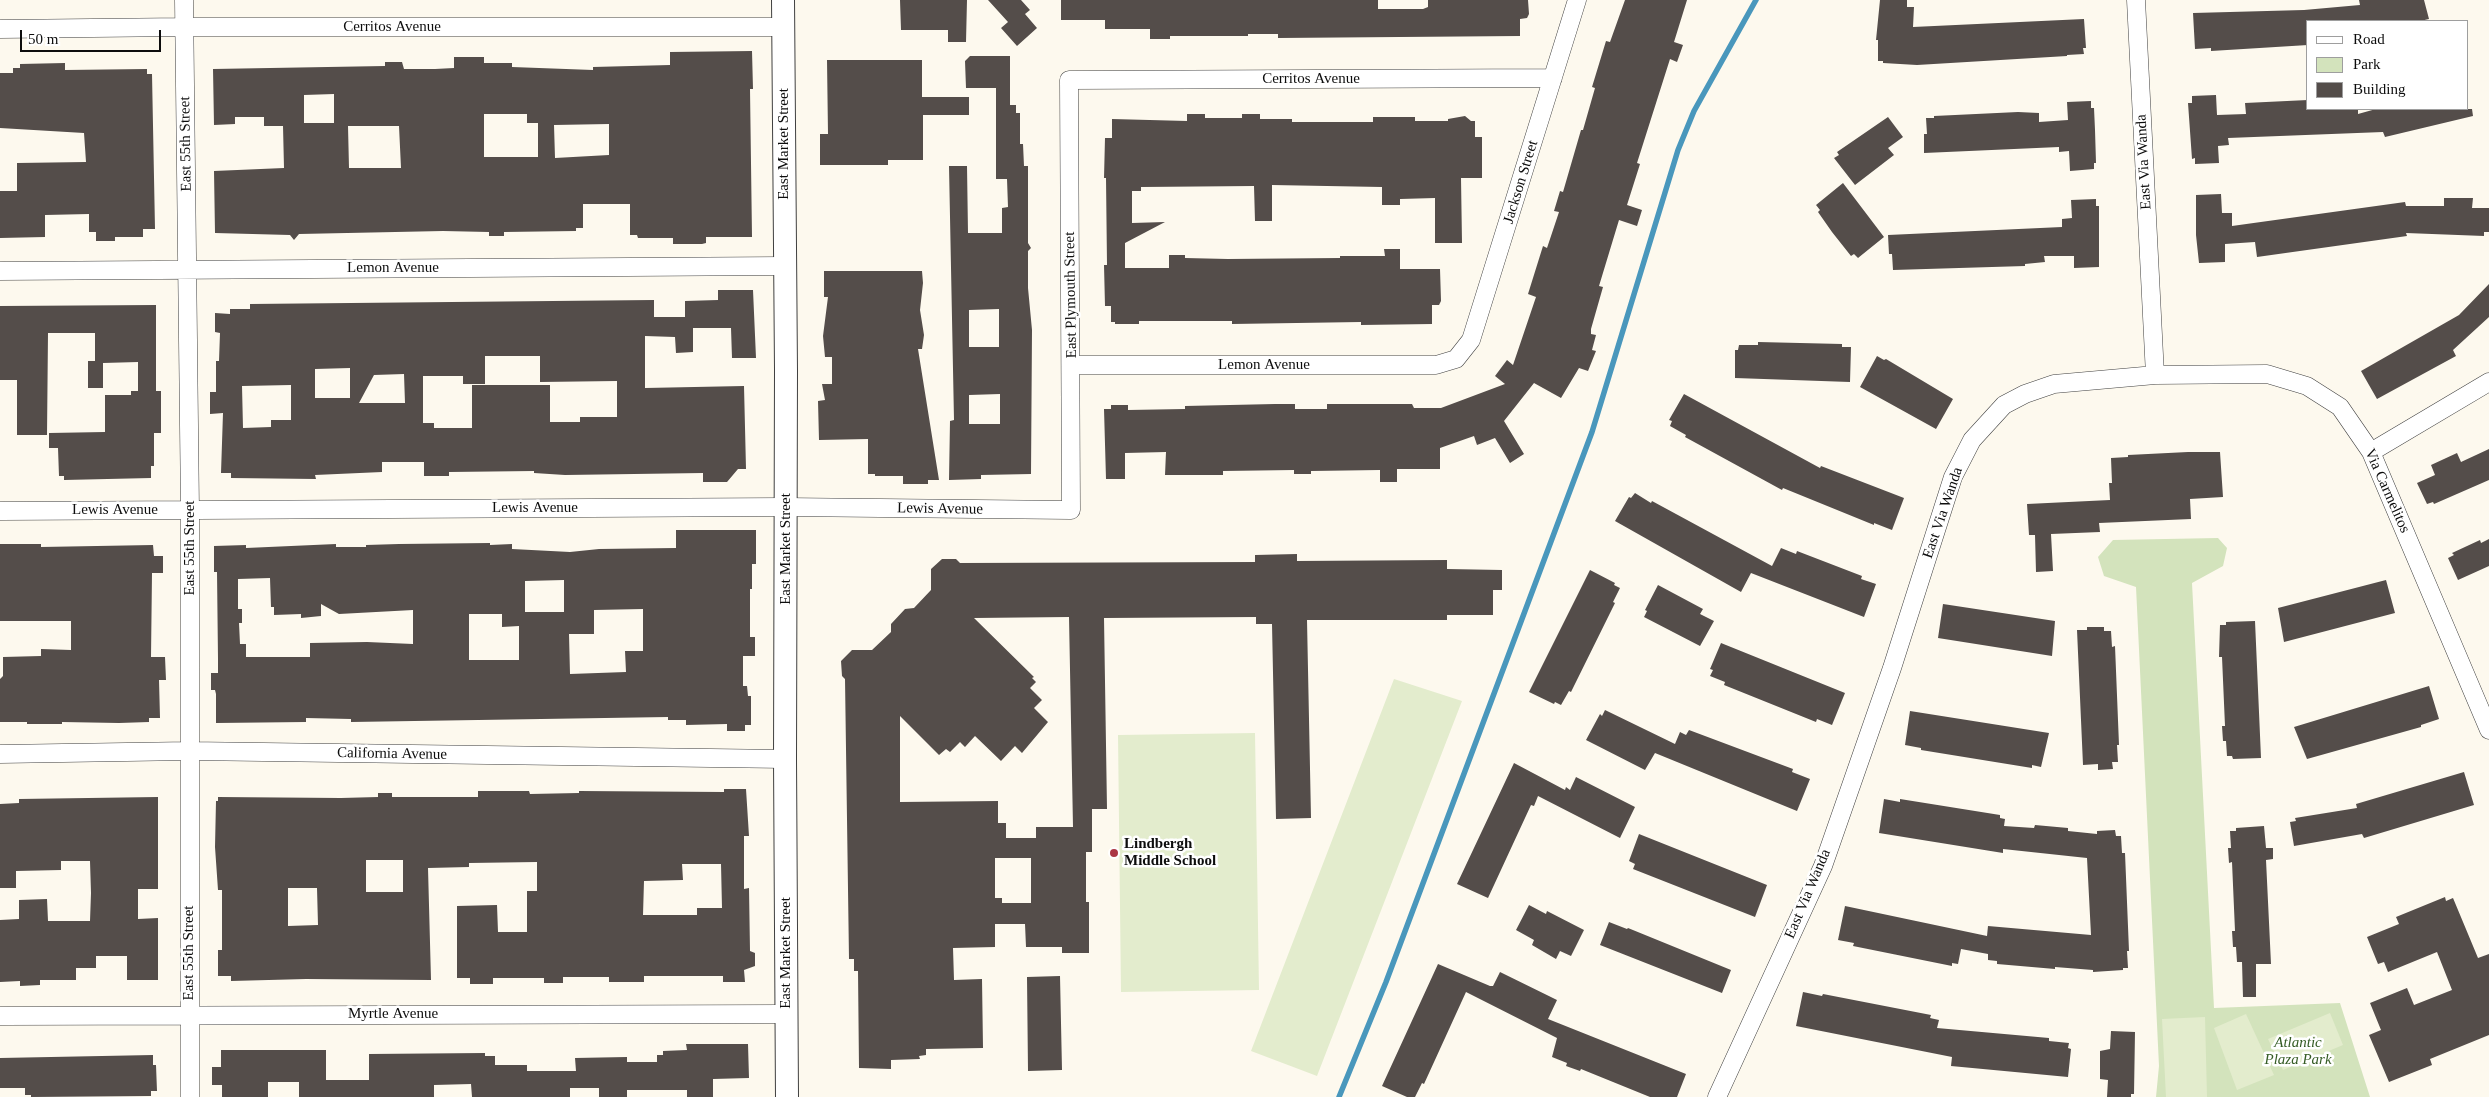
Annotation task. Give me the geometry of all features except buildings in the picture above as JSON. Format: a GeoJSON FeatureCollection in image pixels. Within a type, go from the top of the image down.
{"type":"FeatureCollection","features":[{"type":"Feature","properties":{"kind":"street","name":"East 55th Street"},"geometry":{"type":"LineString","coordinates":[[184,0],[190,510],[190,1097]]}},
{"type":"Feature","properties":{"kind":"street","name":"East Market Street"},"geometry":{"type":"LineString","coordinates":[[783,0],[786,1014],[788,1097]]}},
{"type":"Feature","properties":{"kind":"street","name":"Jackson Street"},"geometry":{"type":"LineString","coordinates":[[1456,359],[1471,340],[1577,0]]}},
{"type":"Feature","properties":{"kind":"street","name":"East Via Wanda"},"geometry":{"type":"LineString","coordinates":[[1717,1097],[1822,866],[1892,668],[1953,477],[1972,440],[2004,406],[2032,392],[2054,384],[2155,375],[2136,0]]}},
{"type":"Feature","properties":{"kind":"street","name":"Cerritos Avenue"},"geometry":{"type":"LineString","coordinates":[[0,29],[184,27],[783,27]]}},
{"type":"Feature","properties":{"kind":"street","name":"Cerritos Avenue"},"geometry":{"type":"LineString","coordinates":[[1069,80],[1553,78]]}},
{"type":"Feature","properties":{"kind":"street","name":"East Plymouth Street"},"geometry":{"type":"LineString","coordinates":[[1069,80],[1072,365],[1071,510]]}},
{"type":"Feature","properties":{"kind":"street","name":"Lemon Avenue"},"geometry":{"type":"LineString","coordinates":[[0,271],[785,266]]}},
{"type":"Feature","properties":{"kind":"street","name":"Lemon Avenue"},"geometry":{"type":"LineString","coordinates":[[1072,365],[1436,365],[1456,359]]}},
{"type":"Feature","properties":{"kind":"street","name":"Via Carmelitos"},"geometry":{"type":"LineString","coordinates":[[2155,375],[2267,374],[2307,386],[2340,407],[2371,452],[2489,730]]}},
{"type":"Feature","properties":{"kind":"street"},"geometry":{"type":"LineString","coordinates":[[2371,452],[2489,382]]}},
{"type":"Feature","properties":{"kind":"street","name":"Lewis Avenue"},"geometry":{"type":"LineString","coordinates":[[0,511],[786,507],[1071,510]]}},
{"type":"Feature","properties":{"kind":"street","name":"California Avenue"},"geometry":{"type":"LineString","coordinates":[[0,754],[189,751],[785,759]]}},
{"type":"Feature","properties":{"kind":"street","name":"Myrtle Avenue"},"geometry":{"type":"LineString","coordinates":[[0,1016],[786,1014]]}},
{"type":"Feature","properties":{"kind":"green space","name":"Atlantic Plaza Park"},"geometry":{"type":"Polygon","coordinates":[[[2218,538],[2227,548],[2223,566],[2192,583],[2214,1008],[2340,1003],[2370,1097],[2156,1097],[2159,1066],[2136,587],[2104,576],[2098,557],[2113,540],[2218,538]]]}},
{"type":"Feature","properties":{"kind":"green space"},"geometry":{"type":"Polygon","coordinates":[[[1394,679],[1462,701],[1317,1076],[1251,1051],[1394,679]]]}},
{"type":"Feature","properties":{"kind":"green space"},"geometry":{"type":"Polygon","coordinates":[[[1255,733],[1259,990],[1121,992],[1118,735],[1255,733]]]}},
{"type":"Feature","properties":{"kind":"green space"},"geometry":{"type":"Polygon","coordinates":[[[2330,1013],[2343,1045],[2283,1070],[2268,1039],[2330,1013]]]}},
{"type":"Feature","properties":{"kind":"green space"},"geometry":{"type":"Polygon","coordinates":[[[2246,1014],[2274,1075],[2237,1090],[2214,1028],[2246,1014]]]}},
{"type":"Feature","properties":{"kind":"green space"},"geometry":{"type":"Polygon","coordinates":[[[2205,1017],[2207,1097],[2166,1097],[2162,1019],[2205,1017]]]}},
{"type":"Feature","properties":{"kind":"waterway"},"geometry":{"type":"LineString","coordinates":[[1339,1097],[1386,982],[1592,432],[1678,150],[1694,111],[1756,0]]}},
{"type":"Feature","properties":{"kind":"place","name":"Lindbergh Middle School"},"geometry":{"type":"Point","coordinates":[1114,853]}}]}
